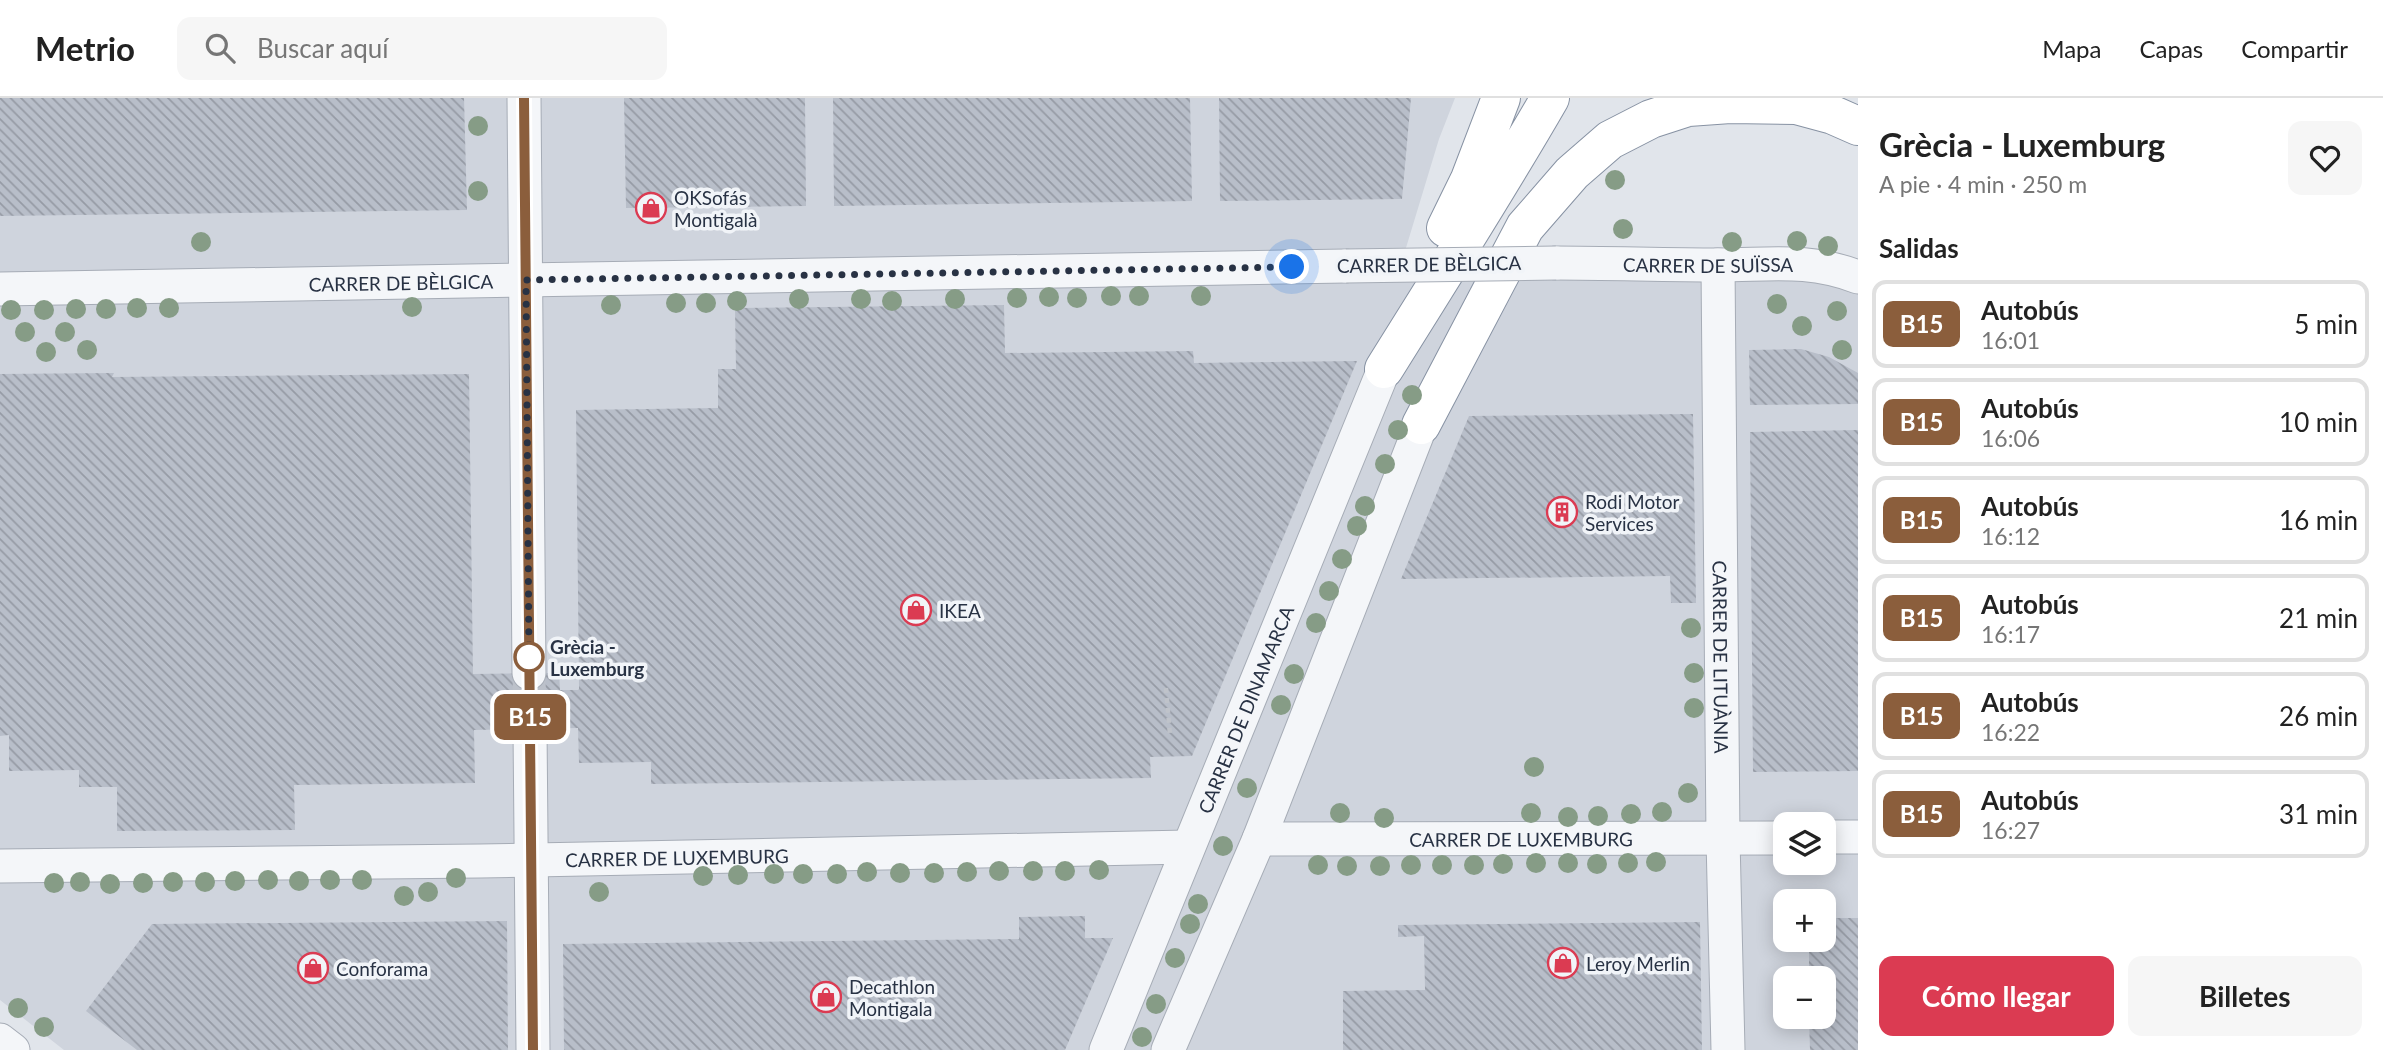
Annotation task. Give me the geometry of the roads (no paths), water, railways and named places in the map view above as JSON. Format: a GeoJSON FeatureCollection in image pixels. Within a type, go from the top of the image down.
{"type":"FeatureCollection","features":[{"type":"Feature","properties":{"kind":"highway"},"geometry":{"type":"LineString","coordinates":[[1384,369],[1435,250],[1470,179],[1501,98]]}},
{"type":"Feature","properties":{"kind":"highway"},"geometry":{"type":"LineString","coordinates":[[1384,369],[1504,178],[1550,98]]}},
{"type":"Feature","properties":{"kind":"highway"},"geometry":{"type":"LineString","coordinates":[[1421,425],[1525,227],[1572,173],[1609,140],[1651,119],[1688,107],[1730,104],[1796,106],[1858,126]]}},
{"type":"Feature","properties":{"kind":"highway"},"geometry":{"type":"LineString","coordinates":[[1421,425],[1491,226],[1504,178]]}},
{"type":"Feature","properties":{"kind":"street"},"geometry":{"type":"LineString","coordinates":[[524,98],[529,673]]}},
{"type":"Feature","properties":{"kind":"street","name":"CARRER DE BÈLGICA"},"geometry":{"type":"LineString","coordinates":[[0,289],[1556,263]]}},
{"type":"Feature","properties":{"kind":"street","name":"CARRER DE SUÏSSA"},"geometry":{"type":"LineString","coordinates":[[1556,263],[1805,263],[1835,268],[1858,277]]}},
{"type":"Feature","properties":{"kind":"street","name":"CARRER DE LITUÀNIA"},"geometry":{"type":"LineString","coordinates":[[1718,265],[1723,839],[1728,1050]]}},
{"type":"Feature","properties":{"kind":"street","name":"CARRER DE DINAMARCA"},"geometry":{"type":"LineString","coordinates":[[1107,1050],[1384,369]]}},
{"type":"Feature","properties":{"kind":"street"},"geometry":{"type":"LineString","coordinates":[[1168,1050],[1259,839],[1421,425]]}},
{"type":"Feature","properties":{"kind":"street"},"geometry":{"type":"LineString","coordinates":[[530,729],[533,1050]]}},
{"type":"Feature","properties":{"kind":"street"},"geometry":{"type":"LineString","coordinates":[[1836,837],[1858,837]]}},
{"type":"Feature","properties":{"kind":"street","name":"CARRER DE LUXEMBURG"},"geometry":{"type":"LineString","coordinates":[[1259,839],[1773,838]]}},
{"type":"Feature","properties":{"kind":"street","name":"CARRER DE LUXEMBURG"},"geometry":{"type":"LineString","coordinates":[[0,866],[531,860],[1188,847]]}},
{"type":"Feature","properties":{"kind":"street"},"geometry":{"type":"LineString","coordinates":[[0,1040],[13,1050]]}},
{"type":"Feature","properties":{"kind":"tunnel"},"geometry":{"type":"LineString","coordinates":[[529,673],[530,729]]}},
{"type":"Feature","properties":{"kind":"place","name":"OKSofás Montigalà"},"geometry":{"type":"Point","coordinates":[651,208]}},
{"type":"Feature","properties":{"kind":"place","name":"Rodi Motor Services"},"geometry":{"type":"Point","coordinates":[1562,512]}},
{"type":"Feature","properties":{"kind":"place","name":"IKEA"},"geometry":{"type":"Point","coordinates":[916,610]}},
{"type":"Feature","properties":{"kind":"place","name":"Grècia - Luxemburg"},"geometry":{"type":"Point","coordinates":[529,657]}},
{"type":"Feature","properties":{"kind":"place","name":"Leroy Merlin"},"geometry":{"type":"Point","coordinates":[1563,963]}},
{"type":"Feature","properties":{"kind":"place","name":"Conforama"},"geometry":{"type":"Point","coordinates":[313,968]}},
{"type":"Feature","properties":{"kind":"place","name":"Decathlon Montigala"},"geometry":{"type":"Point","coordinates":[826,997]}}]}
